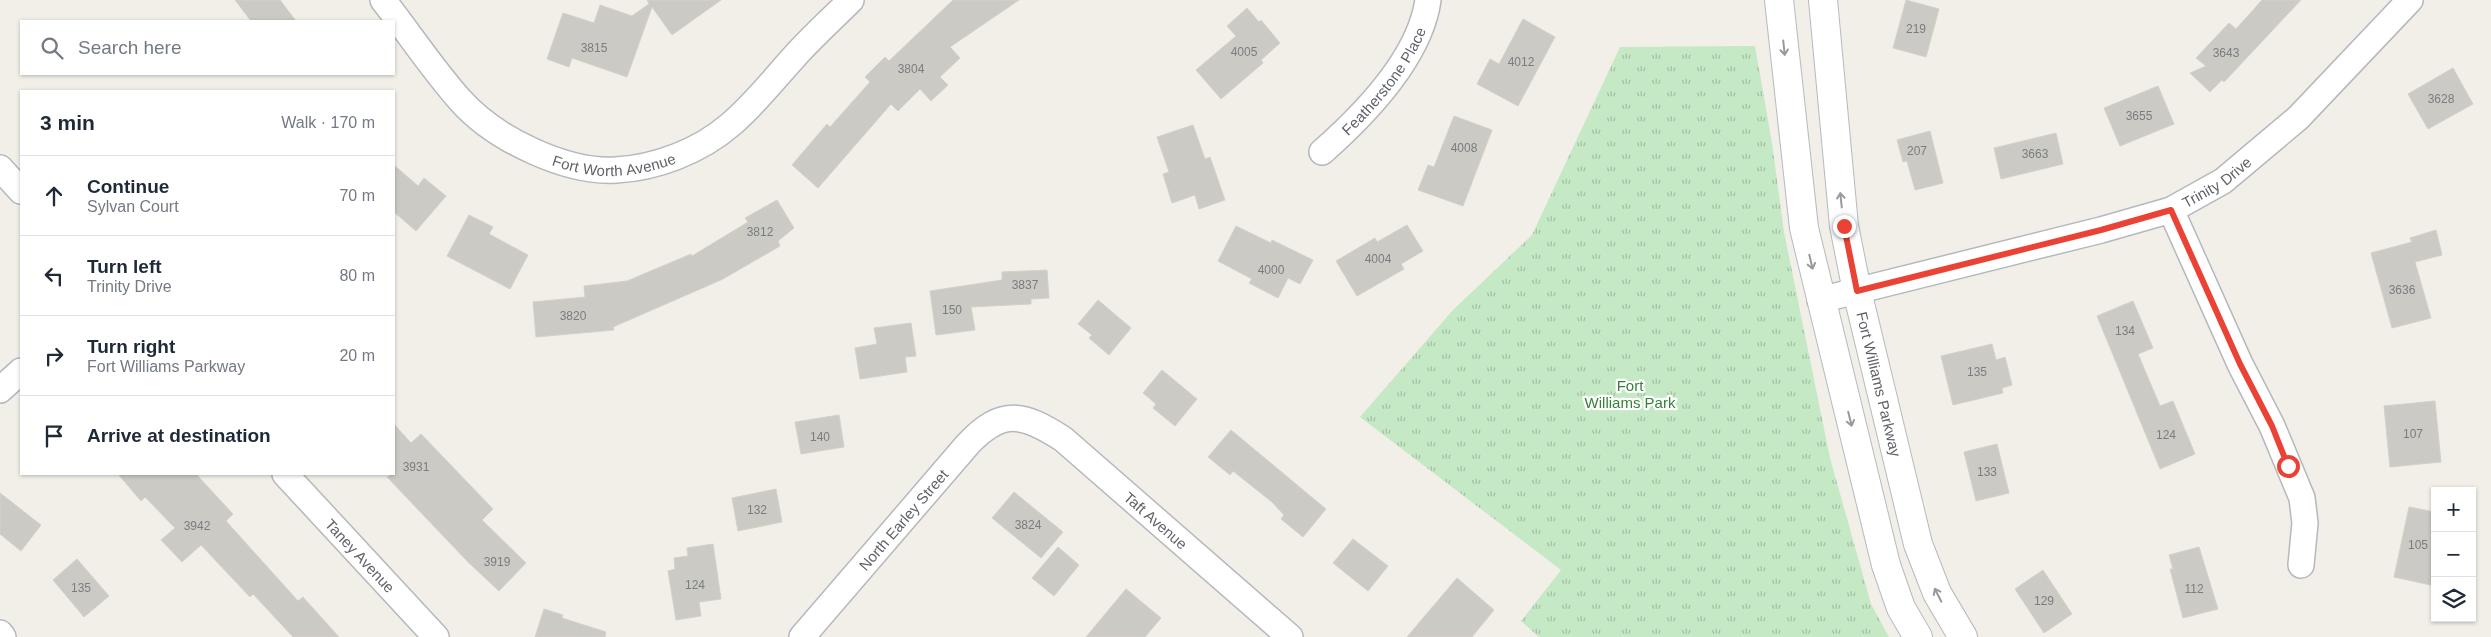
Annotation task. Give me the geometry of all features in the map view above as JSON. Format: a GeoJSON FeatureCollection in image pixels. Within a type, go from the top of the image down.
{"type":"FeatureCollection","features":[{"type":"Feature","properties":{"kind":"street","name":"Fort Worth Avenue"},"geometry":{"type":"LineString","coordinates":[[383,0],[462,102],[486,124],[521,145],[539,153],[590,168],[616,170],[658,162],[700,147],[730,125],[851,0]]}},
{"type":"Feature","properties":{"kind":"street","name":"Featherstone Place"},"geometry":{"type":"LineString","coordinates":[[1322,152],[1346,131],[1410,53],[1420,30],[1428,0]]}},
{"type":"Feature","properties":{"kind":"street"},"geometry":{"type":"LineString","coordinates":[[1779,0],[1804,228],[1886,565],[1901,608],[1918,637]]}},
{"type":"Feature","properties":{"kind":"street","name":"Trinity Drive"},"geometry":{"type":"LineString","coordinates":[[1820,300],[2101,230],[2171,210],[2223,181],[2298,118],[2410,0]]}},
{"type":"Feature","properties":{"kind":"street","name":"Fort Williams Parkway"},"geometry":{"type":"LineString","coordinates":[[1825,5],[1844,226],[1857,291],[1918,544],[1937,593],[1963,637]]}},
{"type":"Feature","properties":{"kind":"street"},"geometry":{"type":"LineString","coordinates":[[0,168],[20,189]]}},
{"type":"Feature","properties":{"kind":"street"},"geometry":{"type":"LineString","coordinates":[[2171,210],[2240,364],[2272,426],[2302,498],[2304,523],[2301,565]]}},
{"type":"Feature","properties":{"kind":"street"},"geometry":{"type":"LineString","coordinates":[[0,390],[20,372]]}},
{"type":"Feature","properties":{"kind":"street","name":"North Earley Street"},"geometry":{"type":"LineString","coordinates":[[802,637],[968,444],[982,430],[998,420],[1015,418]]}},
{"type":"Feature","properties":{"kind":"street","name":"Taft Avenue"},"geometry":{"type":"LineString","coordinates":[[1015,418],[1032,422],[1063,439],[1290,637]]}},
{"type":"Feature","properties":{"kind":"street","name":"Taney Avenue"},"geometry":{"type":"LineString","coordinates":[[285,475],[436,637]]}},
{"type":"Feature","properties":{"kind":"street"},"geometry":{"type":"LineString","coordinates":[[0,633],[3,637]]}},
{"type":"Feature","properties":{"kind":"green space","name":"Fort Williams Park"},"geometry":{"type":"Polygon","coordinates":[[[1755,46],[1772,143],[1784,232],[1830,458],[1871,604],[1889,637],[1539,637],[1521,621],[1561,570],[1360,417],[1453,310],[1532,235],[1620,47],[1755,46]]]}},
{"type":"Feature","properties":{"kind":"building"},"geometry":{"type":"Polygon","coordinates":[[[235,0],[280,0],[295,20],[250,20],[235,0]]]}},
{"type":"Feature","properties":{"kind":"building"},"geometry":{"type":"Polygon","coordinates":[[[647,0],[721,0],[672,35],[652,7],[627,77],[572,58],[569,67],[547,59],[563,13],[594,23],[600,5],[632,16],[649,4],[647,0]]]}},
{"type":"Feature","properties":{"kind":"building"},"geometry":{"type":"Polygon","coordinates":[[[953,0],[1019,0],[950,47],[960,58],[940,77],[948,85],[931,101],[920,89],[898,111],[891,104],[818,188],[792,165],[827,124],[830,127],[870,82],[865,77],[885,57],[889,61],[953,0]]]}},
{"type":"Feature","properties":{"kind":"building"},"geometry":{"type":"Polygon","coordinates":[[[1906,0],[1939,9],[1926,57],[1893,48],[1906,0]]]}},
{"type":"Feature","properties":{"kind":"building"},"geometry":{"type":"Polygon","coordinates":[[[2262,0],[2301,0],[2224,82],[2222,80],[2210,92],[2190,73],[2206,66],[2196,58],[2229,23],[2236,29],[2262,0]]]}},
{"type":"Feature","properties":{"kind":"building"},"geometry":{"type":"Polygon","coordinates":[[[1247,8],[1259,22],[1261,20],[1280,43],[1261,60],[1263,63],[1221,99],[1196,70],[1236,36],[1227,26],[1247,8]]]}},
{"type":"Feature","properties":{"kind":"building"},"geometry":{"type":"Polygon","coordinates":[[[1523,19],[1555,37],[1518,106],[1477,84],[1490,59],[1499,64],[1523,19]]]}},
{"type":"Feature","properties":{"kind":"building"},"geometry":{"type":"Polygon","coordinates":[[[2453,68],[2473,104],[2428,129],[2408,94],[2453,68]]]}},
{"type":"Feature","properties":{"kind":"building"},"geometry":{"type":"Polygon","coordinates":[[[2158,86],[2174,124],[2120,146],[2104,108],[2158,86]]]}},
{"type":"Feature","properties":{"kind":"building"},"geometry":{"type":"Polygon","coordinates":[[[1454,116],[1492,130],[1463,206],[1418,190],[1428,165],[1434,167],[1454,116]]]}},
{"type":"Feature","properties":{"kind":"building"},"geometry":{"type":"Polygon","coordinates":[[[1193,125],[1205,159],[1210,157],[1225,200],[1199,209],[1195,195],[1172,203],[1163,174],[1169,172],[1157,137],[1193,125]]]}},
{"type":"Feature","properties":{"kind":"building"},"geometry":{"type":"Polygon","coordinates":[[[1930,131],[1943,183],[1915,190],[1907,161],[1903,162],[1897,140],[1930,131]]]}},
{"type":"Feature","properties":{"kind":"building"},"geometry":{"type":"Polygon","coordinates":[[[2056,133],[2063,164],[2001,179],[1994,148],[2056,133]]]}},
{"type":"Feature","properties":{"kind":"building"},"geometry":{"type":"Polygon","coordinates":[[[395,166],[418,186],[424,178],[446,196],[416,231],[395,213],[395,166]]]}},
{"type":"Feature","properties":{"kind":"building"},"geometry":{"type":"Polygon","coordinates":[[[777,200],[794,228],[778,241],[780,246],[723,279],[613,327],[614,330],[536,337],[533,302],[585,297],[584,286],[627,281],[691,254],[692,256],[748,222],[745,218],[777,200]]]}},
{"type":"Feature","properties":{"kind":"building"},"geometry":{"type":"Polygon","coordinates":[[[469,215],[493,227],[489,234],[528,255],[510,289],[447,256],[469,215]]]}},
{"type":"Feature","properties":{"kind":"building"},"geometry":{"type":"Polygon","coordinates":[[[1407,225],[1423,251],[1401,264],[1404,269],[1357,296],[1336,261],[1375,238],[1377,242],[1407,225]]]}},
{"type":"Feature","properties":{"kind":"building"},"geometry":{"type":"Polygon","coordinates":[[[1236,226],[1271,243],[1272,240],[1313,260],[1300,284],[1288,278],[1278,298],[1249,283],[1252,279],[1218,261],[1236,226]]]}},
{"type":"Feature","properties":{"kind":"building"},"geometry":{"type":"Polygon","coordinates":[[[2436,230],[2442,255],[2415,262],[2431,318],[2392,328],[2371,253],[2412,242],[2410,238],[2436,230]]]}},
{"type":"Feature","properties":{"kind":"building"},"geometry":{"type":"Polygon","coordinates":[[[1047,270],[1049,298],[1031,299],[1031,304],[971,307],[975,330],[936,335],[930,291],[1002,280],[1002,272],[1047,270]]]}},
{"type":"Feature","properties":{"kind":"building"},"geometry":{"type":"Polygon","coordinates":[[[1098,300],[1131,328],[1109,355],[1089,338],[1092,335],[1078,324],[1098,300]]]}},
{"type":"Feature","properties":{"kind":"building"},"geometry":{"type":"Polygon","coordinates":[[[2133,301],[2153,348],[2138,354],[2160,406],[2173,401],[2195,454],[2160,469],[2097,316],[2133,301]]]}},
{"type":"Feature","properties":{"kind":"building"},"geometry":{"type":"Polygon","coordinates":[[[911,323],[916,356],[905,357],[907,372],[860,379],[855,348],[877,344],[874,328],[911,323]]]}},
{"type":"Feature","properties":{"kind":"building"},"geometry":{"type":"Polygon","coordinates":[[[1992,344],[1996,360],[2005,357],[2012,385],[2002,388],[2003,393],[1953,405],[1941,356],[1992,344]]]}},
{"type":"Feature","properties":{"kind":"building"},"geometry":{"type":"Polygon","coordinates":[[[1162,370],[1197,399],[1175,426],[1153,408],[1156,404],[1143,393],[1162,370]]]}},
{"type":"Feature","properties":{"kind":"building"},"geometry":{"type":"Polygon","coordinates":[[[2435,401],[2441,462],[2390,467],[2384,406],[2435,401]]]}},
{"type":"Feature","properties":{"kind":"building"},"geometry":{"type":"Polygon","coordinates":[[[839,415],[844,447],[801,454],[795,422],[839,415]]]}},
{"type":"Feature","properties":{"kind":"building"},"geometry":{"type":"Polygon","coordinates":[[[395,425],[411,443],[421,434],[493,509],[482,520],[526,563],[499,591],[468,562],[387,477],[395,475],[395,425]]]}},
{"type":"Feature","properties":{"kind":"building"},"geometry":{"type":"Polygon","coordinates":[[[1231,430],[1326,509],[1303,537],[1281,519],[1284,515],[1272,502],[1233,471],[1230,475],[1208,457],[1231,430]]]}},
{"type":"Feature","properties":{"kind":"building"},"geometry":{"type":"Polygon","coordinates":[[[1997,444],[2009,493],[1976,501],[1964,452],[1997,444]]]}},
{"type":"Feature","properties":{"kind":"building"},"geometry":{"type":"Polygon","coordinates":[[[119,475],[197,475],[233,514],[226,521],[298,601],[303,597],[339,637],[293,637],[253,594],[250,597],[201,545],[182,562],[161,540],[175,528],[145,497],[141,501],[119,475]]]}},
{"type":"Feature","properties":{"kind":"building"},"geometry":{"type":"Polygon","coordinates":[[[776,489],[782,522],[738,531],[732,498],[776,489]]]}},
{"type":"Feature","properties":{"kind":"building"},"geometry":{"type":"Polygon","coordinates":[[[1014,492],[1063,532],[1041,558],[992,518],[1014,492]]]}},
{"type":"Feature","properties":{"kind":"building"},"geometry":{"type":"Polygon","coordinates":[[[0,493],[41,525],[21,551],[0,534],[0,493]]]}},
{"type":"Feature","properties":{"kind":"building"},"geometry":{"type":"Polygon","coordinates":[[[2409,507],[2431,511],[2431,585],[2394,577],[2409,507]]]}},
{"type":"Feature","properties":{"kind":"building"},"geometry":{"type":"Polygon","coordinates":[[[1353,539],[1388,566],[1368,591],[1333,563],[1353,539]]]}},
{"type":"Feature","properties":{"kind":"building"},"geometry":{"type":"Polygon","coordinates":[[[713,544],[721,599],[699,602],[701,616],[676,620],[668,571],[675,569],[674,558],[688,556],[687,548],[713,544]]]}},
{"type":"Feature","properties":{"kind":"building"},"geometry":{"type":"Polygon","coordinates":[[[1058,547],[1079,565],[1054,596],[1032,578],[1058,547]]]}},
{"type":"Feature","properties":{"kind":"building"},"geometry":{"type":"Polygon","coordinates":[[[2199,547],[2218,609],[2183,618],[2170,569],[2173,569],[2169,555],[2199,547]]]}},
{"type":"Feature","properties":{"kind":"building"},"geometry":{"type":"Polygon","coordinates":[[[77,559],[109,596],[84,617],[53,580],[77,559]]]}},
{"type":"Feature","properties":{"kind":"building"},"geometry":{"type":"Polygon","coordinates":[[[2043,570],[2072,614],[2044,633],[2015,589],[2043,570]]]}},
{"type":"Feature","properties":{"kind":"building"},"geometry":{"type":"Polygon","coordinates":[[[1457,578],[1494,610],[1472,637],[1407,637],[1457,578]]]}},
{"type":"Feature","properties":{"kind":"building"},"geometry":{"type":"Polygon","coordinates":[[[1126,589],[1161,618],[1145,637],[1086,637],[1126,589]]]}},
{"type":"Feature","properties":{"kind":"building"},"geometry":{"type":"Polygon","coordinates":[[[544,609],[563,615],[562,618],[606,632],[605,637],[535,637],[544,609]]]}},
{"type":"Feature","properties":{"kind":"route"},"geometry":{"type":"LineString","coordinates":[[1844,226],[1857,291],[2101,230],[2171,210],[2240,364],[2272,426],[2288,466]]}}]}
